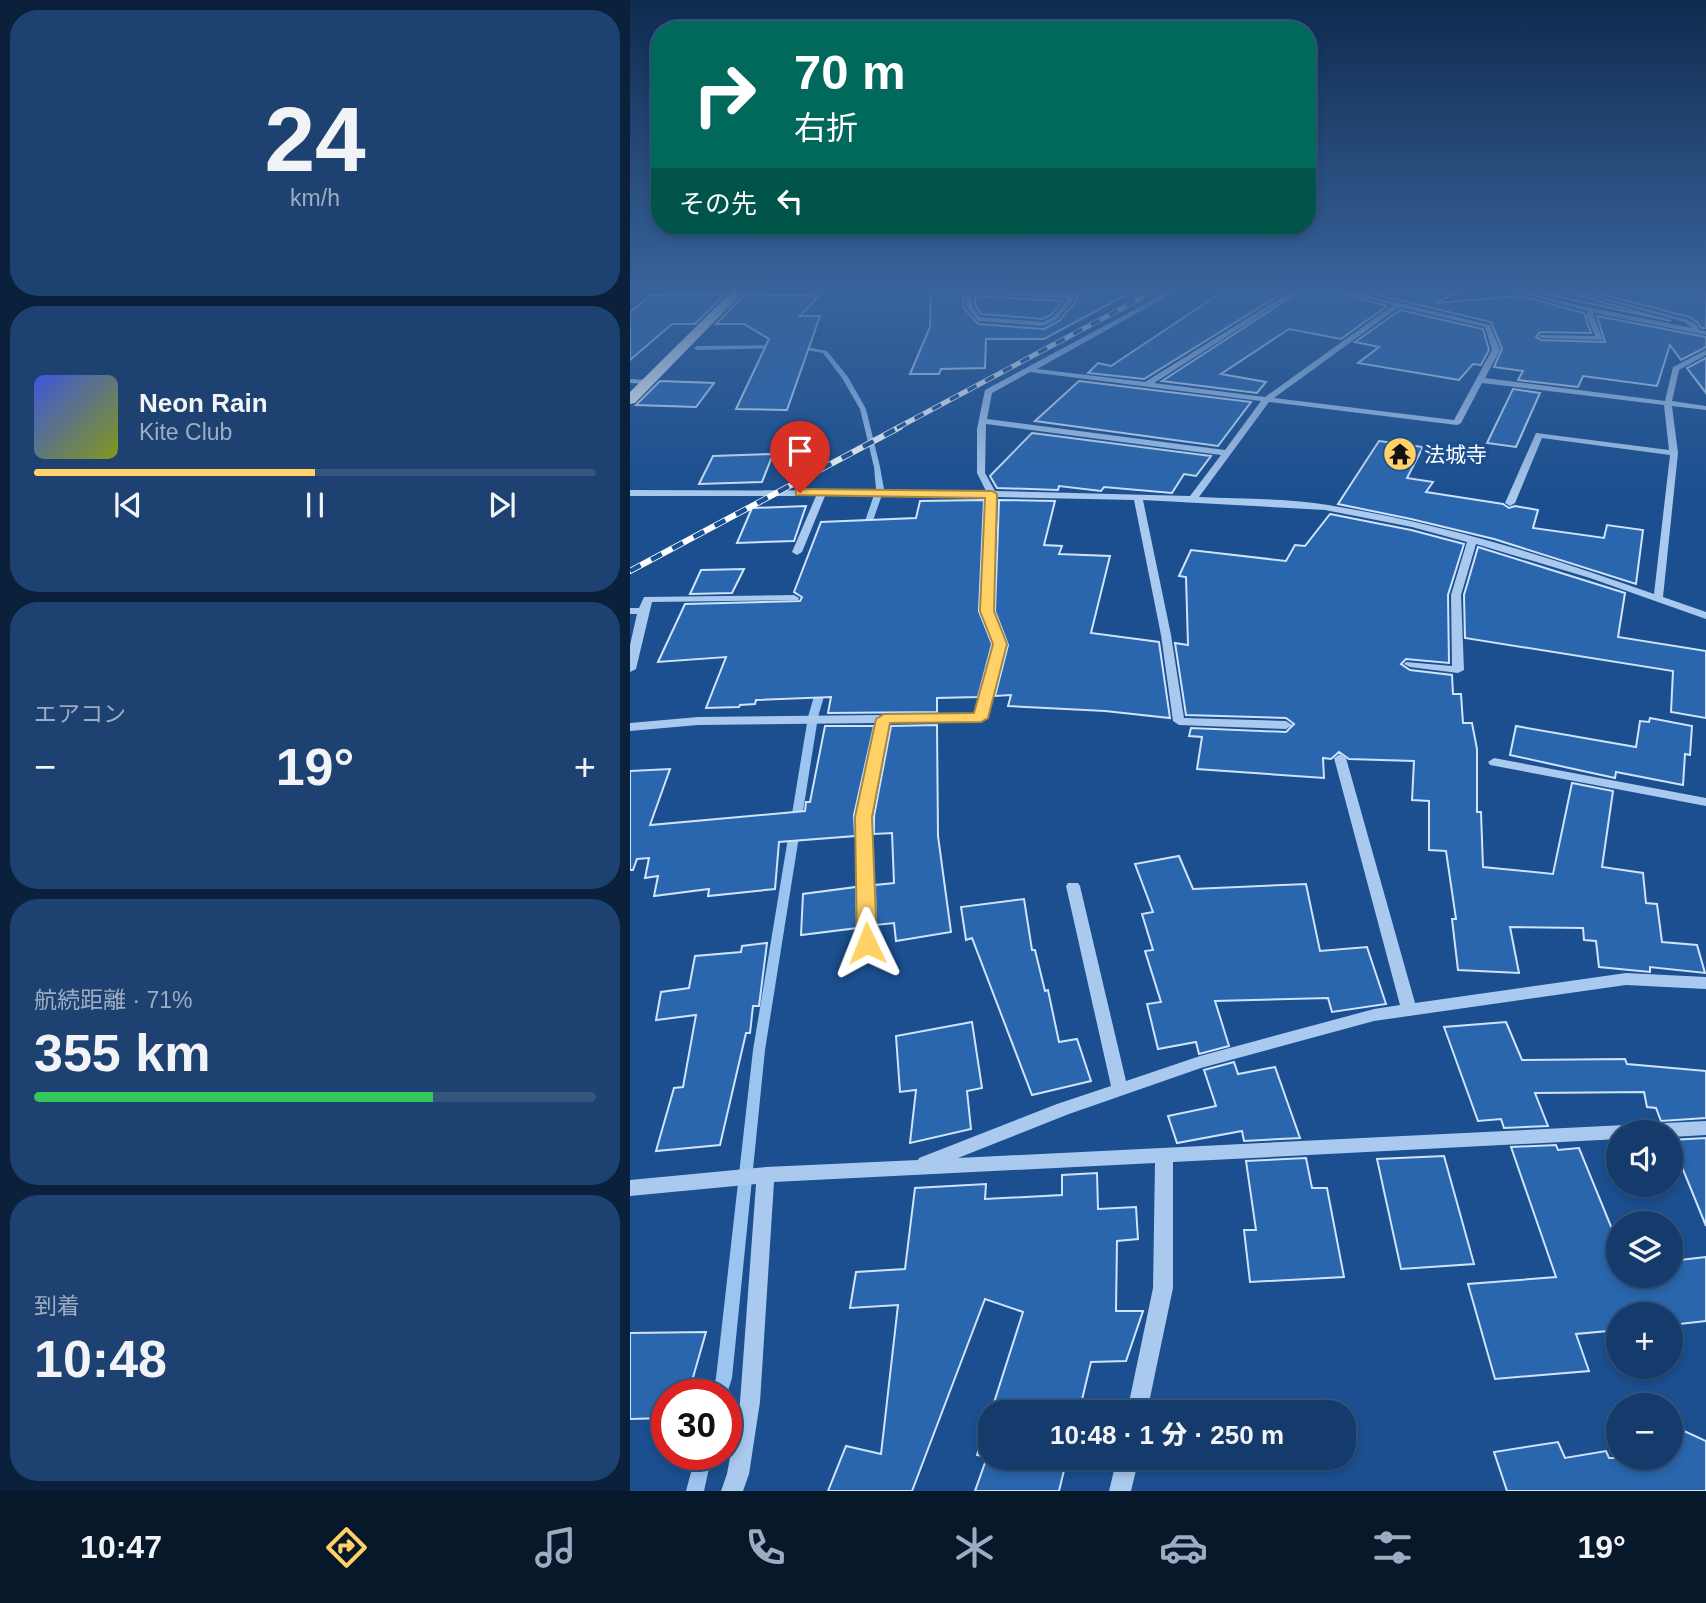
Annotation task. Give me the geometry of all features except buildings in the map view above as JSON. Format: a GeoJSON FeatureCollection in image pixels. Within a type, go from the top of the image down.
{"type":"FeatureCollection","features":[{"type":"Feature","properties":{"kind":"highway"},"geometry":{"type":"LineString","coordinates":[[630,400],[671,358]]}},
{"type":"Feature","properties":{"kind":"street"},"geometry":{"type":"LineString","coordinates":[[630,727],[698,721],[981,718],[1000,644],[987,611],[992,494],[981,473],[983,421],[988,392],[1053,358]]}},
{"type":"Feature","properties":{"kind":"street"},"geometry":{"type":"LineString","coordinates":[[1146,384],[1188,358]]}},
{"type":"Feature","properties":{"kind":"street"},"geometry":{"type":"LineString","coordinates":[[1192,499],[1267,398],[1323,358]]}},
{"type":"Feature","properties":{"kind":"street"},"geometry":{"type":"LineString","coordinates":[[1030,370],[1457,423],[1492,358]]}},
{"type":"Feature","properties":{"kind":"street"},"geometry":{"type":"LineString","coordinates":[[1658,600],[1674,453],[1668,403],[1676,369],[1696,358]]}},
{"type":"Feature","properties":{"kind":"street"},"geometry":{"type":"LineString","coordinates":[[1479,380],[1706,408]]}},
{"type":"Feature","properties":{"kind":"street"},"geometry":{"type":"LineString","coordinates":[[630,381],[647,382]]}},
{"type":"Feature","properties":{"kind":"street"},"geometry":{"type":"LineString","coordinates":[[983,421],[1227,453]]}},
{"type":"Feature","properties":{"kind":"street"},"geometry":{"type":"LineString","coordinates":[[1510,503],[1539,435],[1674,453]]}},
{"type":"Feature","properties":{"kind":"street"},"geometry":{"type":"LineString","coordinates":[[630,493],[992,494],[1192,499],[1325,507],[1413,524],[1594,576],[1706,616]]}},
{"type":"Feature","properties":{"kind":"street"},"geometry":{"type":"LineString","coordinates":[[797,552],[822,493]]}},
{"type":"Feature","properties":{"kind":"street"},"geometry":{"type":"LineString","coordinates":[[1138,498],[1166,635],[1179,721],[1286,725]]}},
{"type":"Feature","properties":{"kind":"street"},"geometry":{"type":"LineString","coordinates":[[1410,664],[1458,670],[1456,595],[1472,541]]}},
{"type":"Feature","properties":{"kind":"street"},"geometry":{"type":"LineString","coordinates":[[630,669],[648,599],[794,598]]}},
{"type":"Feature","properties":{"kind":"street"},"geometry":{"type":"LineString","coordinates":[[630,611],[643,611]]}},
{"type":"Feature","properties":{"kind":"street"},"geometry":{"type":"LineString","coordinates":[[867,943],[864,817],[884,719]]}},
{"type":"Feature","properties":{"kind":"street"},"geometry":{"type":"LineString","coordinates":[[1340,758],[1409,1010]]}},
{"type":"Feature","properties":{"kind":"street"},"geometry":{"type":"LineString","coordinates":[[1494,762],[1706,802]]}},
{"type":"Feature","properties":{"kind":"street"},"geometry":{"type":"LineString","coordinates":[[1073,886],[1119,1090]]}},
{"type":"Feature","properties":{"kind":"street"},"geometry":{"type":"LineString","coordinates":[[914,1168],[1063,1108],[1200,1062],[1374,1015],[1626,979],[1706,983]]}},
{"type":"Feature","properties":{"kind":"street"},"geometry":{"type":"LineString","coordinates":[[1683,1129],[1706,1128]]}},
{"type":"Feature","properties":{"kind":"street"},"geometry":{"type":"LineString","coordinates":[[630,1188],[761,1175],[1606,1133]]}},
{"type":"Feature","properties":{"kind":"street"},"geometry":{"type":"LineString","coordinates":[[1140,1400],[1163,1288],[1164,1155]]}},
{"type":"Feature","properties":{"kind":"street"},"geometry":{"type":"LineString","coordinates":[[732,1491],[738,1474],[750,1402],[761,1175]]}},
{"type":"Feature","properties":{"kind":"street"},"geometry":{"type":"LineString","coordinates":[[1121,1491],[1125,1470]]}},
{"type":"Feature","properties":{"kind":"waterway"},"geometry":{"type":"LineString","coordinates":[[829,358],[845,377],[863,409],[877,467],[880,489],[866,530]]}},
{"type":"Feature","properties":{"kind":"waterway"},"geometry":{"type":"LineString","coordinates":[[724,1379],[759,1050],[813,717],[822,686]]}},
{"type":"Feature","properties":{"kind":"waterway"},"geometry":{"type":"LineString","coordinates":[[695,1491],[700,1470]]}},
{"type":"Feature","properties":{"kind":"railway"},"geometry":{"type":"LineString","coordinates":[[897,428],[1029,358]]}},
{"type":"Feature","properties":{"kind":"railway"},"geometry":{"type":"LineString","coordinates":[[630,571],[900,427]]}},
{"type":"Feature","properties":{"kind":"place","name":"法城寺"},"geometry":{"type":"Point","coordinates":[1400,454]}},
{"type":"Feature","properties":{"kind":"route"},"geometry":{"type":"LineString","coordinates":[[800,493],[992,494],[987,611],[1000,644],[981,718],[884,719],[864,817],[867,943]]}}]}
